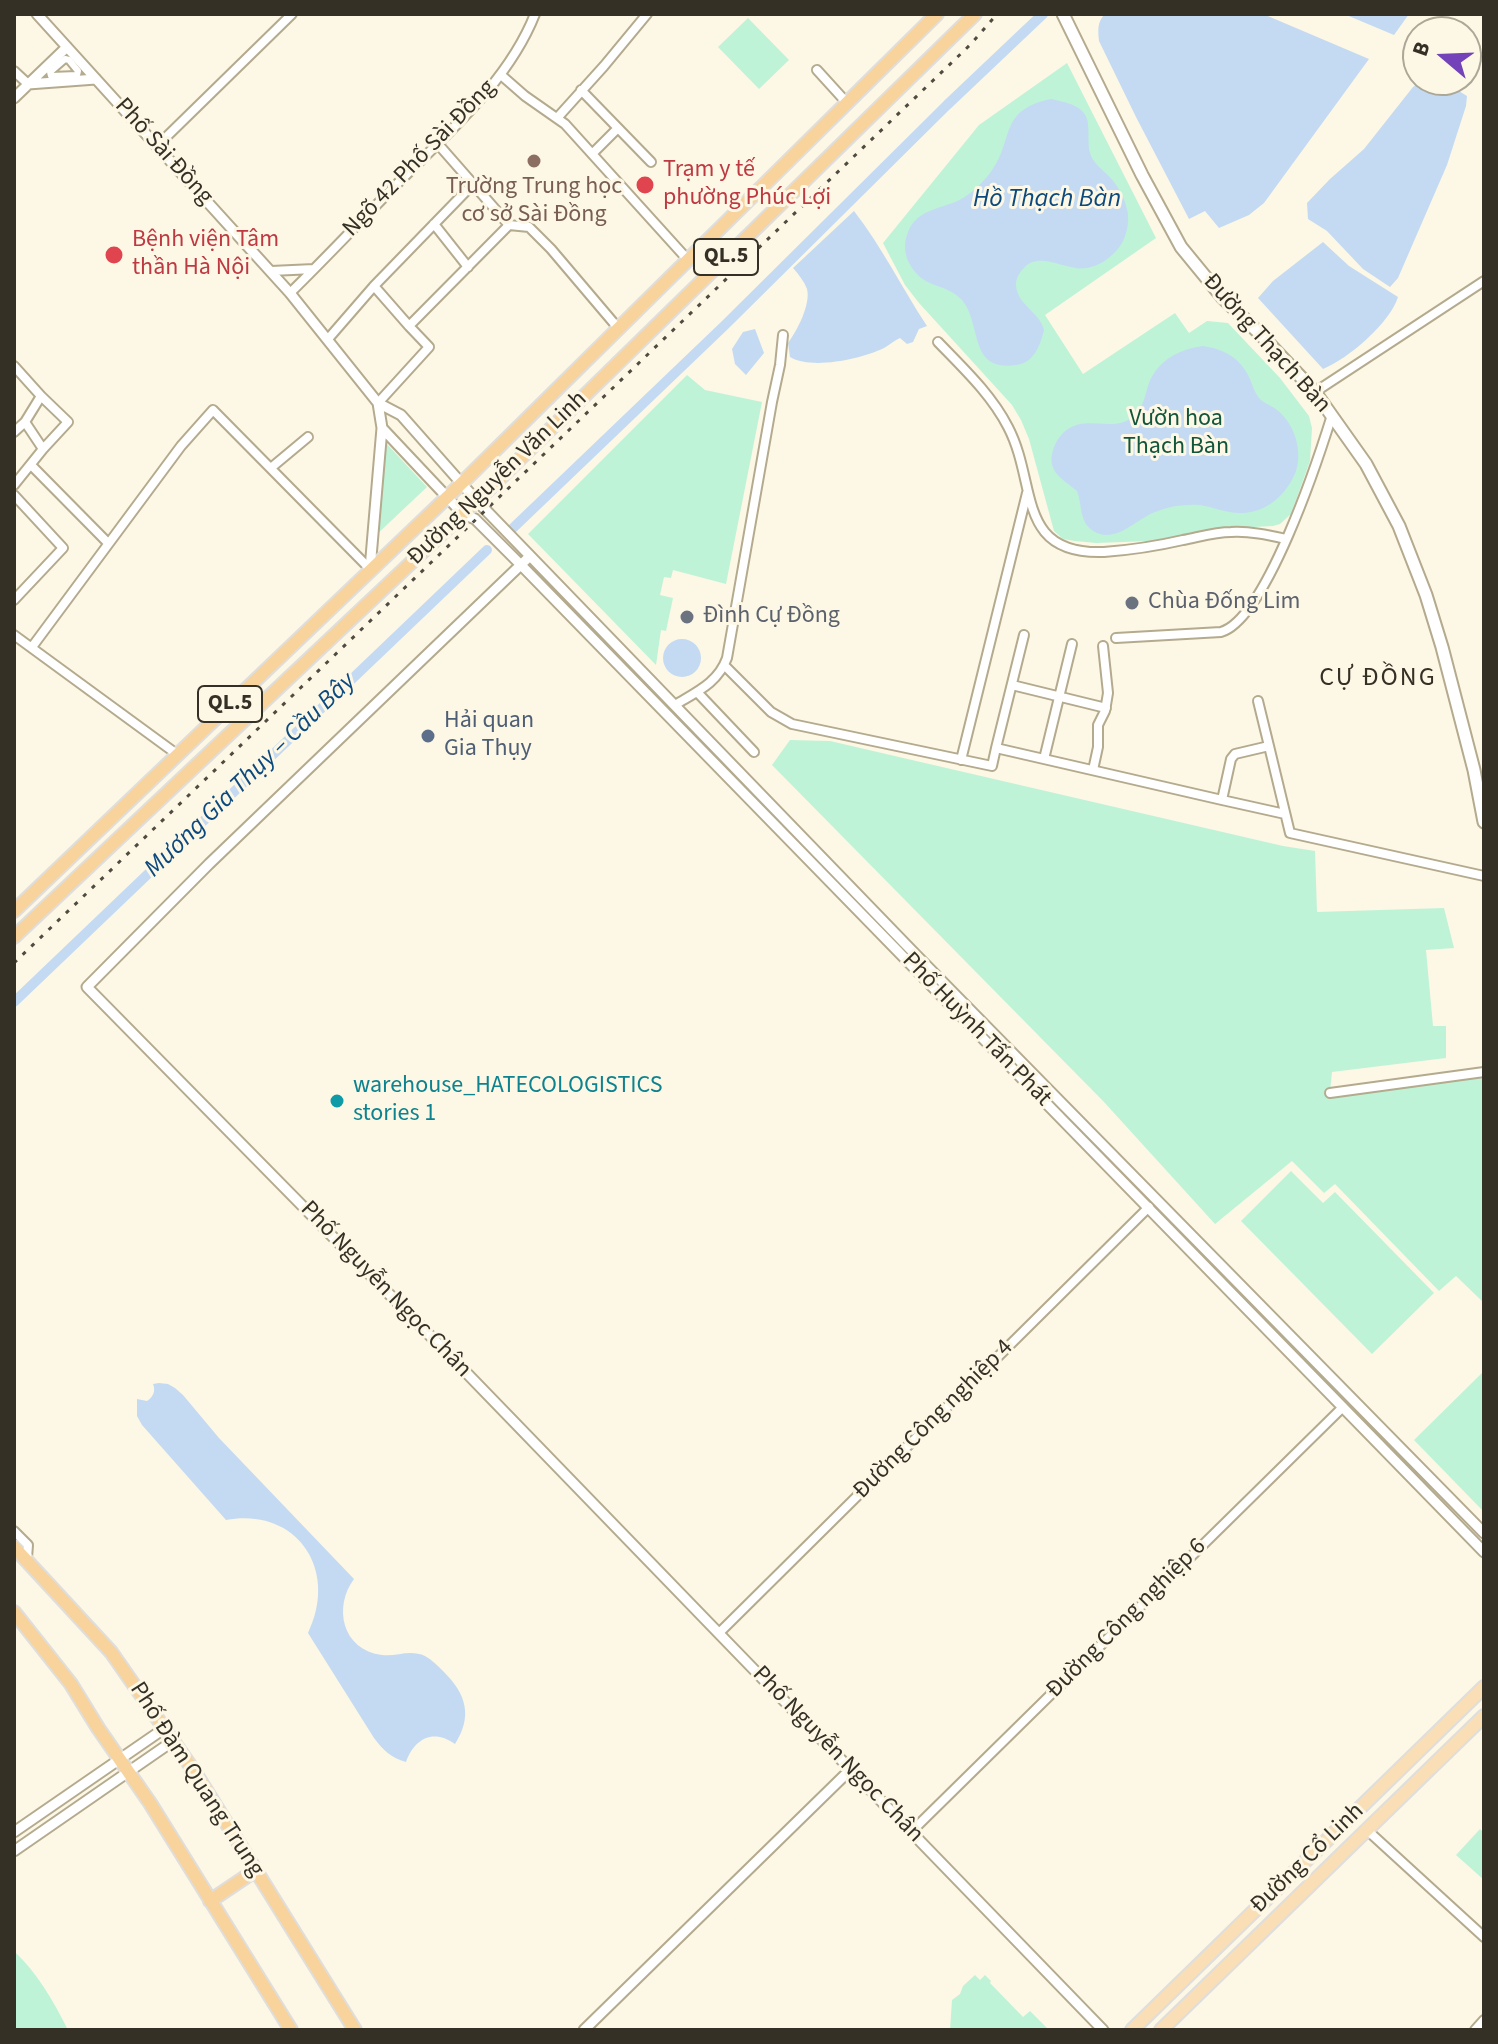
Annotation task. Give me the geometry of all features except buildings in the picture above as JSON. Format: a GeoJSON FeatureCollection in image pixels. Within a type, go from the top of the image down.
{"type":"FeatureCollection","features":[{"type":"Feature","properties":{"kind":"highway","name":"Đường Nguyễn Văn Linh"},"geometry":{"type":"LineString","coordinates":[[14,911],[462,483],[937,14]]}},
{"type":"Feature","properties":{"kind":"highway","name":"Đường Nguyễn Văn Linh"},"geometry":{"type":"LineString","coordinates":[[14,937],[477,501],[975,14]]}},
{"type":"Feature","properties":{"kind":"highway"},"geometry":{"type":"LineString","coordinates":[[321,618],[335,634]]}},
{"type":"Feature","properties":{"kind":"highway","name":"Phố Đàm Quang Trung"},"geometry":{"type":"LineString","coordinates":[[14,1547],[111,1652],[165,1728],[355,2030]]}},
{"type":"Feature","properties":{"kind":"highway"},"geometry":{"type":"LineString","coordinates":[[14,1612],[71,1684],[150,1803],[291,2030]]}},
{"type":"Feature","properties":{"kind":"highway"},"geometry":{"type":"LineString","coordinates":[[210,1901],[256,1870]]}},
{"type":"Feature","properties":{"kind":"main road","name":"Đường Thạch Bàn"},"geometry":{"type":"LineString","coordinates":[[1068,16],[1142,175],[1181,247],[1222,297],[1315,392],[1366,464],[1399,526],[1426,595],[1468,745],[1484,822]]}},
{"type":"Feature","properties":{"kind":"main road","name":"Đường Cổ Linh"},"geometry":{"type":"LineString","coordinates":[[1132,2030],[1484,1687]]}},
{"type":"Feature","properties":{"kind":"main road","name":"Đường Cổ Linh"},"geometry":{"type":"LineString","coordinates":[[1161,2030],[1484,1716]]}},
{"type":"Feature","properties":{"kind":"street"},"geometry":{"type":"LineString","coordinates":[[157,146],[292,14]]}},
{"type":"Feature","properties":{"kind":"street","name":"Ngõ 42 Phố Sài Đồng"},"geometry":{"type":"LineString","coordinates":[[290,293],[438,144],[501,75],[535,14]]}},
{"type":"Feature","properties":{"kind":"street"},"geometry":{"type":"LineString","coordinates":[[558,117],[647,14]]}},
{"type":"Feature","properties":{"kind":"street","name":"Phố Sài Đồng"},"geometry":{"type":"LineString","coordinates":[[43,16],[67,47],[271,271],[378,403],[401,415],[477,501]]}},
{"type":"Feature","properties":{"kind":"street"},"geometry":{"type":"LineString","coordinates":[[14,98],[67,47]]}},
{"type":"Feature","properties":{"kind":"street"},"geometry":{"type":"LineString","coordinates":[[817,70],[847,103]]}},
{"type":"Feature","properties":{"kind":"street"},"geometry":{"type":"LineString","coordinates":[[14,71],[28,84],[96,79]]}},
{"type":"Feature","properties":{"kind":"street"},"geometry":{"type":"LineString","coordinates":[[501,75],[536,104],[558,117],[688,260]]}},
{"type":"Feature","properties":{"kind":"street"},"geometry":{"type":"LineString","coordinates":[[581,90],[651,162]]}},
{"type":"Feature","properties":{"kind":"street"},"geometry":{"type":"LineString","coordinates":[[592,154],[618,128]]}},
{"type":"Feature","properties":{"kind":"street"},"geometry":{"type":"LineString","coordinates":[[438,144],[509,225],[529,227],[551,249],[618,328]]}},
{"type":"Feature","properties":{"kind":"street"},"geometry":{"type":"LineString","coordinates":[[328,339],[374,286],[473,184]]}},
{"type":"Feature","properties":{"kind":"street"},"geometry":{"type":"LineString","coordinates":[[434,224],[468,267]]}},
{"type":"Feature","properties":{"kind":"street"},"geometry":{"type":"LineString","coordinates":[[409,326],[509,225]]}},
{"type":"Feature","properties":{"kind":"street"},"geometry":{"type":"LineString","coordinates":[[271,271],[315,269]]}},
{"type":"Feature","properties":{"kind":"street"},"geometry":{"type":"LineString","coordinates":[[1315,392],[1484,281]]}},
{"type":"Feature","properties":{"kind":"street"},"geometry":{"type":"LineString","coordinates":[[374,286],[429,347],[378,403]]}},
{"type":"Feature","properties":{"kind":"street"},"geometry":{"type":"LineString","coordinates":[[675,705],[710,684],[724,665],[783,335]]}},
{"type":"Feature","properties":{"kind":"street"},"geometry":{"type":"LineString","coordinates":[[938,342],[982,389],[1002,416],[1016,442],[1032,510],[1048,537],[1056,544],[1078,551],[1108,551],[1228,532],[1286,539]]}},
{"type":"Feature","properties":{"kind":"street"},"geometry":{"type":"LineString","coordinates":[[14,366],[68,422],[14,485]]}},
{"type":"Feature","properties":{"kind":"street"},"geometry":{"type":"LineString","coordinates":[[14,432],[25,422],[41,396]]}},
{"type":"Feature","properties":{"kind":"street","name":"Phố Sài Đồng"},"geometry":{"type":"LineString","coordinates":[[370,569],[382,428],[378,403]]}},
{"type":"Feature","properties":{"kind":"street"},"geometry":{"type":"LineString","coordinates":[[32,647],[181,446],[213,410],[370,569]]}},
{"type":"Feature","properties":{"kind":"street"},"geometry":{"type":"LineString","coordinates":[[1116,638],[1214,633],[1228,630],[1242,617],[1259,592],[1286,539],[1332,415]]}},
{"type":"Feature","properties":{"kind":"street"},"geometry":{"type":"LineString","coordinates":[[25,422],[43,449]]}},
{"type":"Feature","properties":{"kind":"street"},"geometry":{"type":"LineString","coordinates":[[382,428],[447,497]]}},
{"type":"Feature","properties":{"kind":"street"},"geometry":{"type":"LineString","coordinates":[[272,467],[308,437]]}},
{"type":"Feature","properties":{"kind":"street"},"geometry":{"type":"LineString","coordinates":[[31,465],[108,543]]}},
{"type":"Feature","properties":{"kind":"street"},"geometry":{"type":"LineString","coordinates":[[961,760],[1029,489]]}},
{"type":"Feature","properties":{"kind":"street"},"geometry":{"type":"LineString","coordinates":[[14,495],[63,548],[14,600]]}},
{"type":"Feature","properties":{"kind":"street","name":"Phố Huỳnh Tấn Phát"},"geometry":{"type":"LineString","coordinates":[[447,497],[463,514],[475,519],[787,829],[1152,1203],[1279,1324],[1484,1533]]}},
{"type":"Feature","properties":{"kind":"street","name":"Phố Huỳnh Tấn Phát"},"geometry":{"type":"LineString","coordinates":[[477,501],[675,705],[787,829]]}},
{"type":"Feature","properties":{"kind":"street"},"geometry":{"type":"LineString","coordinates":[[521,565],[530,556]]}},
{"type":"Feature","properties":{"kind":"street","name":"Phố Nguyễn Ngọc Chân"},"geometry":{"type":"LineString","coordinates":[[521,565],[209,864],[87,987],[455,1361],[1103,2030]]}},
{"type":"Feature","properties":{"kind":"street"},"geometry":{"type":"LineString","coordinates":[[14,635],[178,755]]}},
{"type":"Feature","properties":{"kind":"street"},"geometry":{"type":"LineString","coordinates":[[724,665],[771,712],[792,724],[992,766],[1024,635]]}},
{"type":"Feature","properties":{"kind":"street"},"geometry":{"type":"LineString","coordinates":[[1044,759],[1072,644]]}},
{"type":"Feature","properties":{"kind":"street"},"geometry":{"type":"LineString","coordinates":[[1093,770],[1098,747],[1098,725],[1106,708],[1108,686],[1103,646]]}},
{"type":"Feature","properties":{"kind":"street"},"geometry":{"type":"LineString","coordinates":[[1012,685],[1106,708]]}},
{"type":"Feature","properties":{"kind":"street"},"geometry":{"type":"LineString","coordinates":[[697,692],[754,752]]}},
{"type":"Feature","properties":{"kind":"street"},"geometry":{"type":"LineString","coordinates":[[1258,701],[1290,833],[1484,876]]}},
{"type":"Feature","properties":{"kind":"street"},"geometry":{"type":"LineString","coordinates":[[1222,800],[1231,759],[1235,754],[1269,746]]}},
{"type":"Feature","properties":{"kind":"street"},"geometry":{"type":"LineString","coordinates":[[996,748],[1285,814]]}},
{"type":"Feature","properties":{"kind":"street"},"geometry":{"type":"LineString","coordinates":[[1330,1093],[1484,1072]]}},
{"type":"Feature","properties":{"kind":"street","name":"Phố Huỳnh Tấn Phát"},"geometry":{"type":"LineString","coordinates":[[1152,1203],[1271,1332],[1484,1552]]}},
{"type":"Feature","properties":{"kind":"street","name":"Đường Công nghiệp 4"},"geometry":{"type":"LineString","coordinates":[[719,1633],[1152,1203]]}},
{"type":"Feature","properties":{"kind":"street"},"geometry":{"type":"LineString","coordinates":[[1271,1332],[1279,1324]]}},
{"type":"Feature","properties":{"kind":"street"},"geometry":{"type":"LineString","coordinates":[[1343,1407],[1352,1398]]}},
{"type":"Feature","properties":{"kind":"street","name":"Đường Công nghiệp 6"},"geometry":{"type":"LineString","coordinates":[[911,1832],[1343,1407]]}},
{"type":"Feature","properties":{"kind":"street"},"geometry":{"type":"LineString","coordinates":[[14,1531],[28,1545],[27,1558]]}},
{"type":"Feature","properties":{"kind":"street"},"geometry":{"type":"LineString","coordinates":[[14,1832],[165,1728]]}},
{"type":"Feature","properties":{"kind":"street"},"geometry":{"type":"LineString","coordinates":[[14,1851],[173,1741]]}},
{"type":"Feature","properties":{"kind":"street"},"geometry":{"type":"LineString","coordinates":[[584,2030],[851,1769]]}},
{"type":"Feature","properties":{"kind":"street"},"geometry":{"type":"LineString","coordinates":[[29,1822],[37,1835]]}},
{"type":"Feature","properties":{"kind":"street"},"geometry":{"type":"LineString","coordinates":[[1367,1830],[1484,1937]]}},
{"type":"Feature","properties":{"kind":"street"},"geometry":{"type":"LineString","coordinates":[[1475,2030],[1484,2020]]}},
{"type":"Feature","properties":{"kind":"green space"},"geometry":{"type":"Polygon","coordinates":[[[748,18],[789,60],[759,89],[718,47],[748,18]]]}},
{"type":"Feature","properties":{"kind":"green space","name":"Vườn hoa Thạch Bàn"},"geometry":{"type":"Polygon","coordinates":[[[1067,63],[1156,238],[1045,315],[1083,374],[1175,313],[1189,333],[1207,321],[1228,323],[1280,378],[1309,416],[1312,428],[1310,461],[1291,514],[1280,524],[1214,529],[1150,541],[1096,543],[1063,539],[1054,531],[1029,439],[1012,405],[919,303],[905,285],[883,243],[979,125],[1067,63]]]}},
{"type":"Feature","properties":{"kind":"green space"},"geometry":{"type":"Polygon","coordinates":[[[687,375],[705,390],[762,402],[726,584],[673,570],[671,578],[664,577],[660,595],[673,598],[666,631],[661,630],[656,665],[528,534],[687,375]]]}},
{"type":"Feature","properties":{"kind":"green space"},"geometry":{"type":"Polygon","coordinates":[[[385,442],[427,487],[374,537],[385,442]]]}},
{"type":"Feature","properties":{"kind":"green space"},"geometry":{"type":"Polygon","coordinates":[[[790,740],[830,741],[1315,851],[1317,912],[1444,908],[1454,948],[1426,950],[1433,1026],[1446,1026],[1446,1058],[1332,1072],[1330,1092],[1484,1072],[1484,1303],[1456,1276],[1439,1291],[1335,1184],[1324,1193],[1292,1161],[1215,1224],[1104,1102],[772,765],[790,740]]]}},
{"type":"Feature","properties":{"kind":"green space"},"geometry":{"type":"Polygon","coordinates":[[[1291,1171],[1323,1203],[1335,1192],[1434,1293],[1372,1354],[1241,1221],[1291,1171]]]}},
{"type":"Feature","properties":{"kind":"green space"},"geometry":{"type":"Polygon","coordinates":[[[1484,1371],[1484,1512],[1414,1440],[1484,1371]]]}},
{"type":"Feature","properties":{"kind":"green space"},"geometry":{"type":"Polygon","coordinates":[[[1480,1829],[1484,1833],[1484,1880],[1456,1855],[1480,1829]]]}},
{"type":"Feature","properties":{"kind":"green space"},"geometry":{"type":"Polygon","coordinates":[[[14,1951],[44,1988],[68,2030],[14,2030],[14,1951]]]}},
{"type":"Feature","properties":{"kind":"green space"},"geometry":{"type":"Polygon","coordinates":[[[975,1975],[980,1980],[985,1975],[1023,2017],[1030,2011],[1049,2030],[950,2030],[952,2000],[975,1975]]]}},
{"type":"Feature","properties":{"kind":"water"},"geometry":{"type":"Polygon","coordinates":[[[1105,14],[1263,14],[1369,59],[1264,203],[1249,215],[1219,228],[1205,211],[1189,219],[1099,41],[1099,23],[1105,14]]]}},
{"type":"Feature","properties":{"kind":"water"},"geometry":{"type":"Polygon","coordinates":[[[1344,14],[1409,14],[1402,16],[1402,24],[1394,35],[1344,14]]]}},
{"type":"Feature","properties":{"kind":"water"},"geometry":{"type":"Polygon","coordinates":[[[1406,96],[1467,96],[1447,165],[1398,278],[1390,287],[1363,269],[1327,231],[1308,219],[1307,203],[1364,149],[1406,96]]]}},
{"type":"Feature","properties":{"kind":"water","name":"Hồ Thạch Bàn"},"geometry":{"type":"Polygon","coordinates":[[[1051,99],[1075,106],[1087,118],[1091,155],[1121,193],[1127,211],[1127,229],[1117,250],[1096,266],[1079,268],[1037,261],[1023,269],[1017,281],[1017,292],[1044,330],[1038,348],[1027,361],[1000,365],[983,354],[968,309],[961,299],[914,271],[906,254],[906,239],[918,218],[956,202],[977,187],[998,161],[1015,119],[1034,104],[1051,99]]]}},
{"type":"Feature","properties":{"kind":"water"},"geometry":{"type":"Polygon","coordinates":[[[854,211],[927,326],[919,329],[913,342],[907,344],[900,338],[884,348],[850,359],[823,363],[799,361],[790,357],[788,343],[802,317],[808,295],[793,268],[854,211]]]}},
{"type":"Feature","properties":{"kind":"water"},"geometry":{"type":"Polygon","coordinates":[[[1323,242],[1349,266],[1398,297],[1386,318],[1367,339],[1323,369],[1258,298],[1273,281],[1323,242]]]}},
{"type":"Feature","properties":{"kind":"water"},"geometry":{"type":"Polygon","coordinates":[[[755,329],[764,353],[746,375],[735,364],[732,349],[743,332],[755,329]]]}},
{"type":"Feature","properties":{"kind":"water"},"geometry":{"type":"Polygon","coordinates":[[[1203,346],[1218,349],[1237,360],[1259,398],[1288,422],[1298,446],[1298,463],[1292,479],[1282,494],[1260,510],[1242,513],[1200,505],[1178,506],[1151,514],[1121,532],[1097,533],[1084,520],[1077,491],[1053,468],[1052,456],[1056,443],[1072,427],[1117,423],[1134,416],[1158,368],[1178,353],[1203,346]]]}},
{"type":"Feature","properties":{"kind":"water"},"geometry":{"type":"Polygon","coordinates":[[[682,639],[695,645],[701,658],[695,671],[682,677],[669,671],[663,658],[669,645],[682,639]]]}},
{"type":"Feature","properties":{"kind":"water"},"geometry":{"type":"Polygon","coordinates":[[[153,1384],[168,1384],[183,1395],[219,1438],[354,1579],[344,1602],[343,1614],[345,1626],[358,1645],[382,1655],[414,1653],[425,1656],[452,1680],[462,1697],[465,1715],[461,1734],[455,1744],[439,1737],[425,1738],[414,1747],[406,1762],[392,1756],[377,1742],[308,1633],[316,1610],[318,1587],[314,1566],[305,1548],[291,1533],[273,1523],[251,1519],[226,1520],[137,1416],[137,1399],[147,1401],[153,1394],[153,1384]]]}},
{"type":"Feature","properties":{"kind":"waterway"},"geometry":{"type":"LineString","coordinates":[[513,528],[1043,14]]}},
{"type":"Feature","properties":{"kind":"waterway","name":"Mương Gia Thụy – Cầu Bây"},"geometry":{"type":"LineString","coordinates":[[14,1002],[487,550]]}},
{"type":"Feature","properties":{"kind":"railway"},"geometry":{"type":"LineString","coordinates":[[14,963],[971,44],[997,14]]}},
{"type":"Feature","properties":{"kind":"place","name":"Trường Trung học cơ sở Sài Đồng"},"geometry":{"type":"Point","coordinates":[534,161]}},
{"type":"Feature","properties":{"kind":"place","name":"Trạm y tế phường Phúc Lợi"},"geometry":{"type":"Point","coordinates":[645,185]}},
{"type":"Feature","properties":{"kind":"place","name":"Bệnh viện Tâm thần Hà Nội"},"geometry":{"type":"Point","coordinates":[114,255]}},
{"type":"Feature","properties":{"kind":"place","name":"Chùa Đống Lim"},"geometry":{"type":"Point","coordinates":[1132,603]}},
{"type":"Feature","properties":{"kind":"place","name":"Đình Cự Đồng"},"geometry":{"type":"Point","coordinates":[687,617]}},
{"type":"Feature","properties":{"kind":"place","name":"Hải quan Gia Thụy"},"geometry":{"type":"Point","coordinates":[428,736]}},
{"type":"Feature","properties":{"kind":"place","name":"warehouse_HATECOLOGISTICS stories 1"},"geometry":{"type":"Point","coordinates":[337,1101]}},
{"type":"Feature","properties":{"kind":"district","name":"CỰ ĐỒNG"},"geometry":{"type":"Point","coordinates":[1378,679]}}]}
